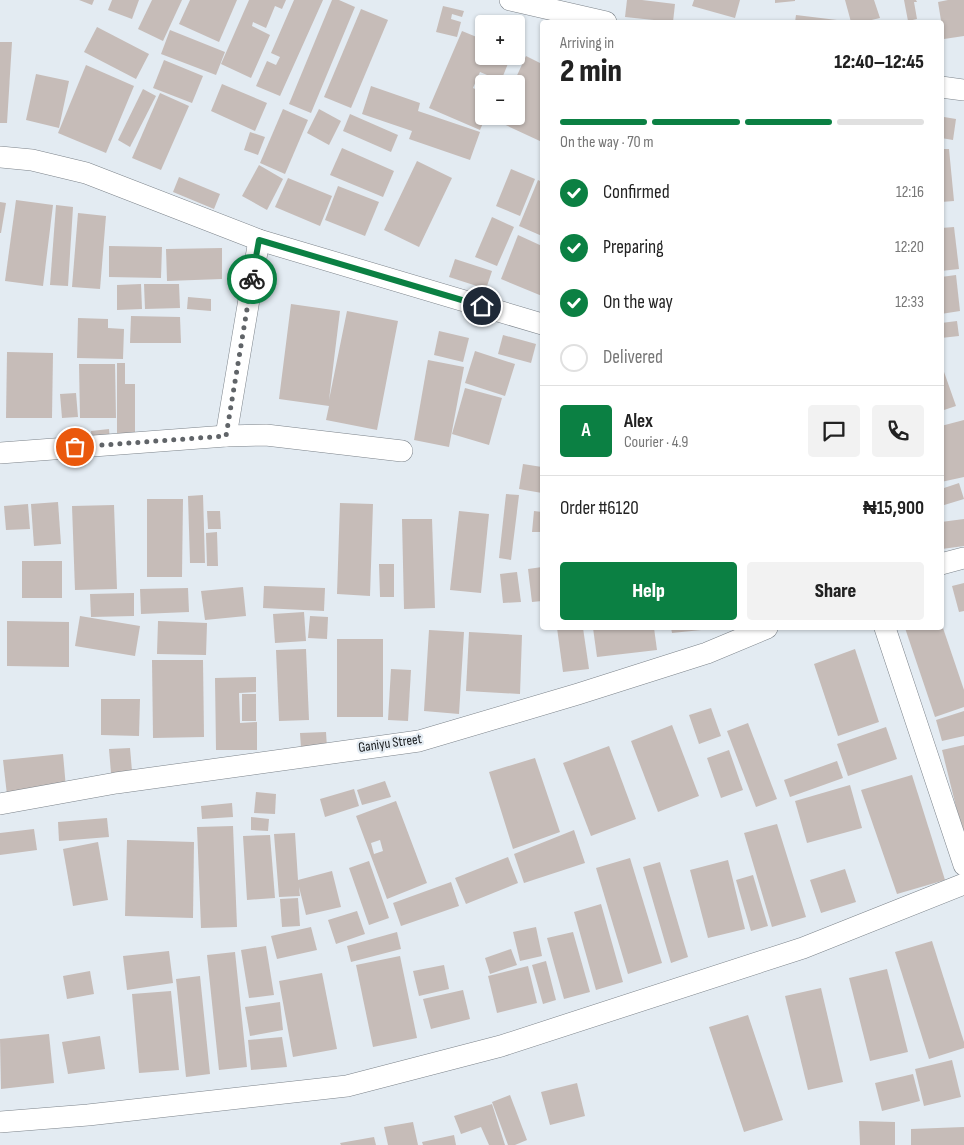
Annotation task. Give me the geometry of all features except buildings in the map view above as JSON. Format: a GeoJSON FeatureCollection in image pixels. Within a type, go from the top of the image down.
{"type":"FeatureCollection","features":[{"type":"Feature","properties":{"kind":"street"},"geometry":{"type":"LineString","coordinates":[[510,0],[597,20]]}},
{"type":"Feature","properties":{"kind":"street"},"geometry":{"type":"LineString","coordinates":[[944,87],[964,90]]}},
{"type":"Feature","properties":{"kind":"street"},"geometry":{"type":"LineString","coordinates":[[0,157],[32,160],[86,173],[259,240],[540,323]]}},
{"type":"Feature","properties":{"kind":"street"},"geometry":{"type":"LineString","coordinates":[[226,436],[259,240]]}},
{"type":"Feature","properties":{"kind":"street"},"geometry":{"type":"LineString","coordinates":[[0,453],[226,436],[266,436],[402,451]]}},
{"type":"Feature","properties":{"kind":"street"},"geometry":{"type":"LineString","coordinates":[[944,563],[964,558]]}},
{"type":"Feature","properties":{"kind":"street","name":"Ganiyu Street"},"geometry":{"type":"LineString","coordinates":[[0,804],[116,783],[419,741],[578,694],[707,653],[763,630]]}},
{"type":"Feature","properties":{"kind":"street"},"geometry":{"type":"LineString","coordinates":[[886,630],[964,865]]}},
{"type":"Feature","properties":{"kind":"street"},"geometry":{"type":"LineString","coordinates":[[0,1122],[88,1115],[347,1086],[501,1046],[803,948],[964,884]]}},
{"type":"Feature","properties":{"kind":"way so far"},"geometry":{"type":"LineString","coordinates":[[75,447],[226,436],[252,279]]}},
{"type":"Feature","properties":{"kind":"route"},"geometry":{"type":"LineString","coordinates":[[252,279],[259,240],[482,306]]}}]}
